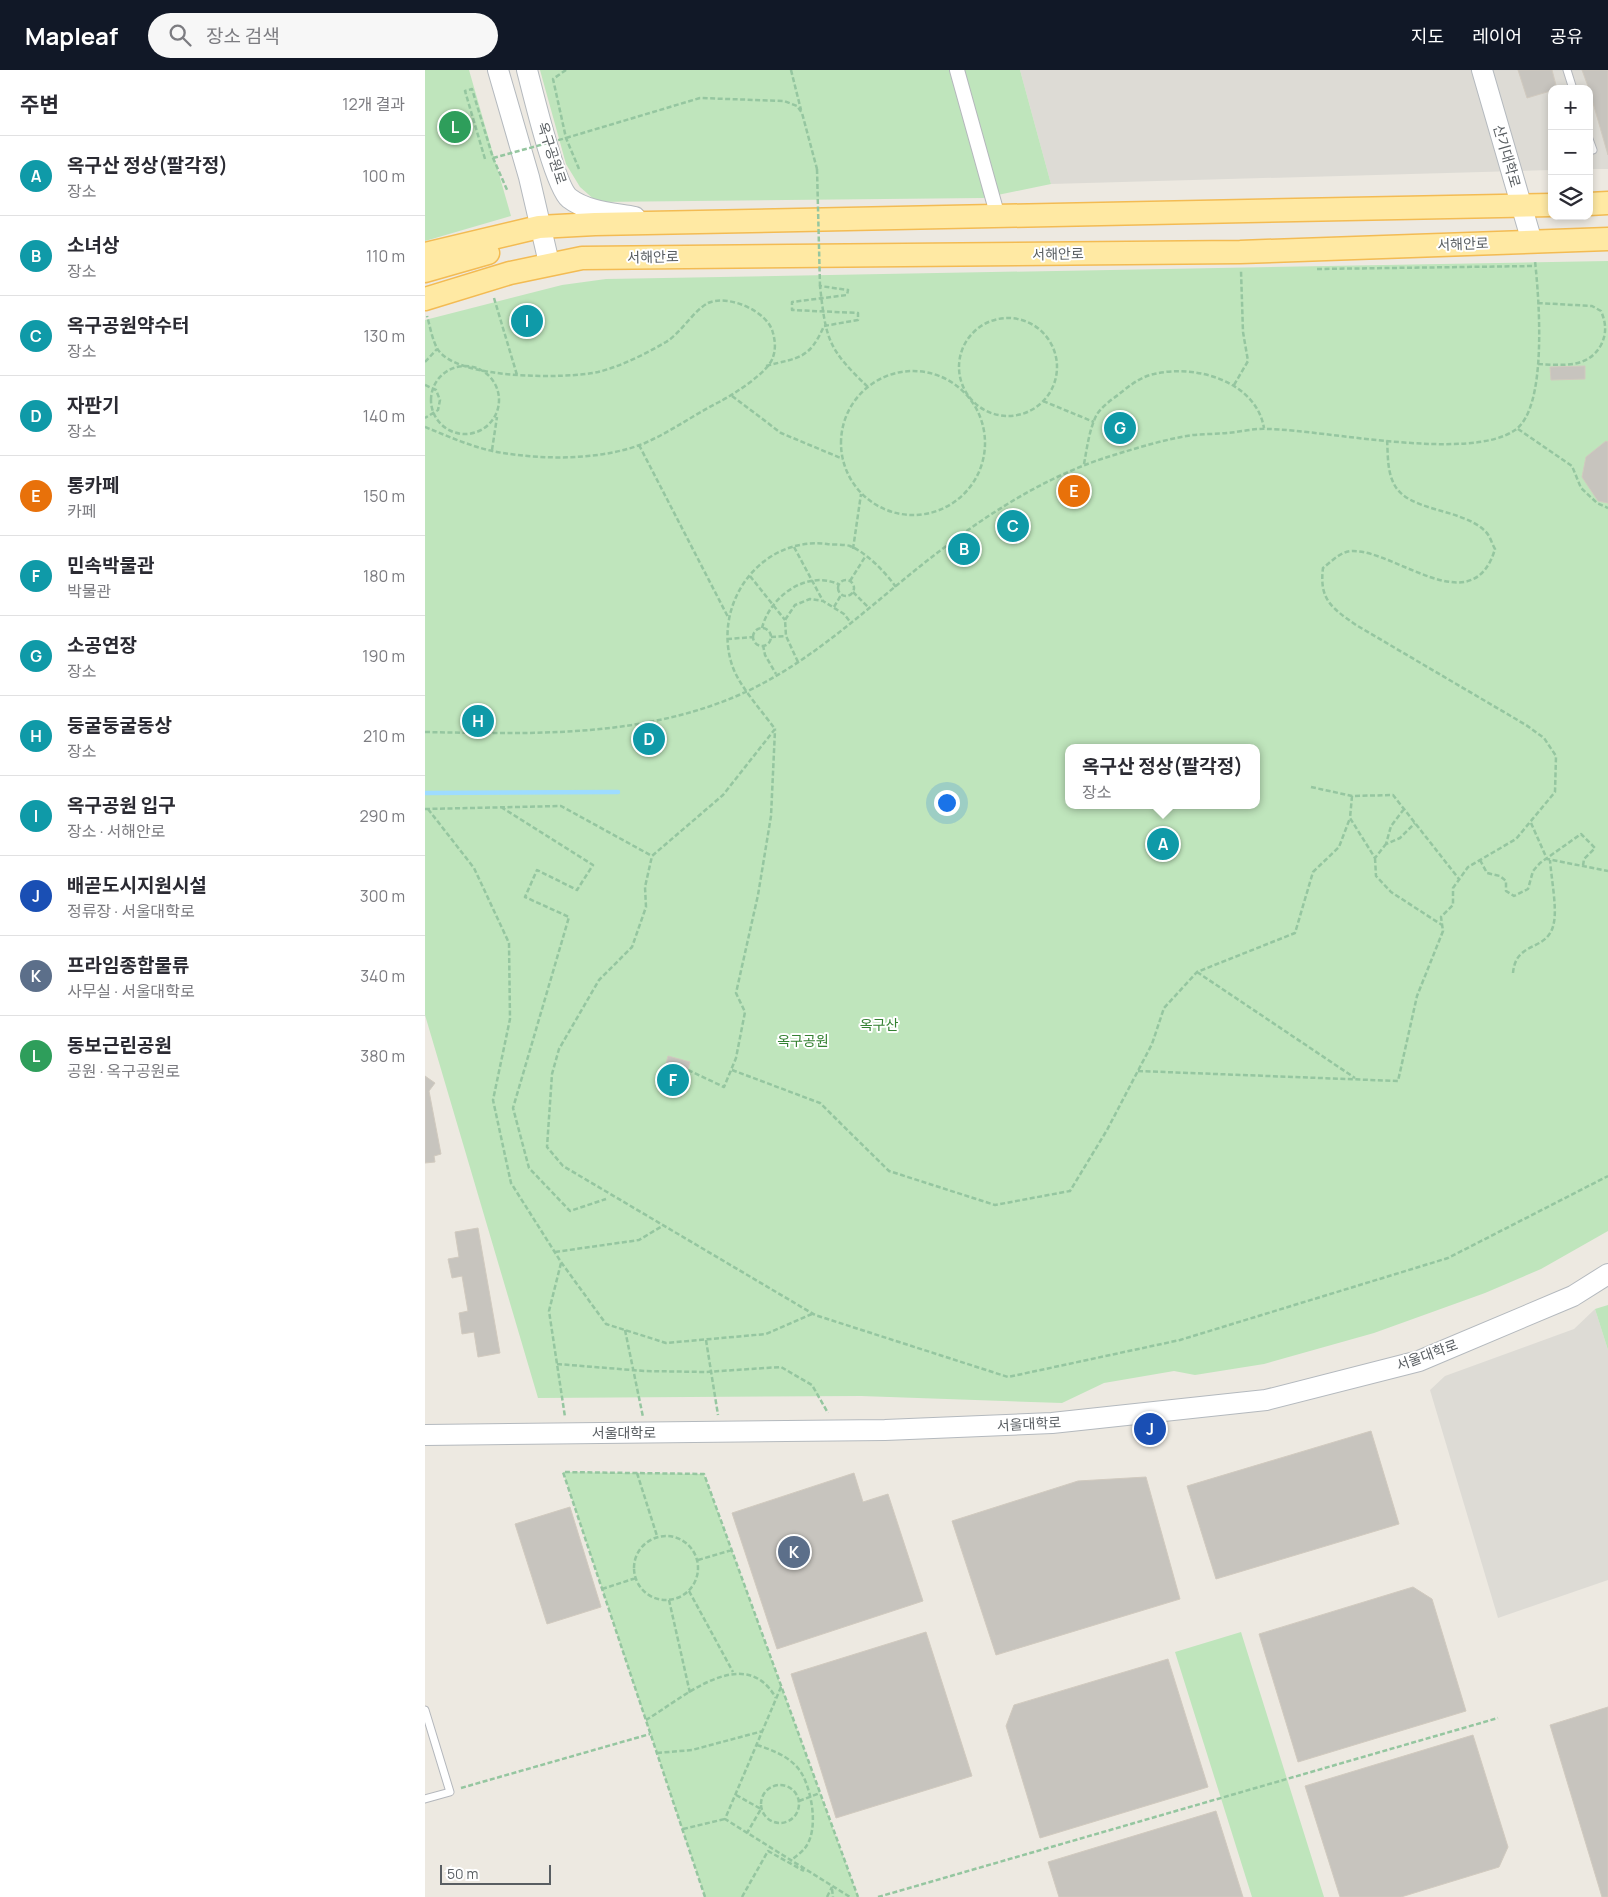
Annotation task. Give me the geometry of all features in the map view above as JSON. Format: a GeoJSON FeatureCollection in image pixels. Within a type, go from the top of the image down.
{"type":"FeatureCollection","features":[{"type":"Feature","properties":{"kind":"main road"},"geometry":{"type":"LineString","coordinates":[[1593,204],[1608,203]]}},
{"type":"Feature","properties":{"kind":"main road"},"geometry":{"type":"LineString","coordinates":[[425,254],[595,224],[1548,205]]}},
{"type":"Feature","properties":{"kind":"main road"},"geometry":{"type":"LineString","coordinates":[[425,271],[541,233]]}},
{"type":"Feature","properties":{"kind":"main road","name":"서해안로"},"geometry":{"type":"LineString","coordinates":[[425,288],[582,258],[1240,252],[1608,239]]}},
{"type":"Feature","properties":{"kind":"main road","name":"서해안로"},"geometry":{"type":"LineString","coordinates":[[425,299],[510,272]]}},
{"type":"Feature","properties":{"kind":"street","name":"옥구공원로"},"geometry":{"type":"LineString","coordinates":[[498,70],[529,177],[549,263]]}},
{"type":"Feature","properties":{"kind":"street","name":"옥구공원로"},"geometry":{"type":"LineString","coordinates":[[527,70],[558,178],[567,196],[581,205],[601,211],[664,222]]}},
{"type":"Feature","properties":{"kind":"street"},"geometry":{"type":"LineString","coordinates":[[957,70],[999,217]]}},
{"type":"Feature","properties":{"kind":"street","name":"산기대학로"},"geometry":{"type":"LineString","coordinates":[[1482,70],[1532,242]]}},
{"type":"Feature","properties":{"kind":"street","name":"서울대학로"},"geometry":{"type":"LineString","coordinates":[[425,1435],[839,1432],[1051,1423],[1266,1400],[1419,1361],[1573,1296],[1608,1274]]}},
{"type":"Feature","properties":{"kind":"lane"},"geometry":{"type":"LineString","coordinates":[[1567,70],[1572,85]]}},
{"type":"Feature","properties":{"kind":"lane"},"geometry":{"type":"LineString","coordinates":[[425,1710],[450,1792],[425,1799]]}},
{"type":"Feature","properties":{"kind":"path"},"geometry":{"type":"LineString","coordinates":[[566,70],[553,79],[566,138],[579,169]]}},
{"type":"Feature","properties":{"kind":"path"},"geometry":{"type":"LineString","coordinates":[[791,70],[817,169],[820,286],[824,326],[838,358],[868,387]]}},
{"type":"Feature","properties":{"kind":"path"},"geometry":{"type":"LineString","coordinates":[[485,159],[465,91],[472,89],[493,158],[508,192]]}},
{"type":"Feature","properties":{"kind":"path"},"geometry":{"type":"LineString","coordinates":[[493,158],[700,98],[784,101],[797,106],[802,113]]}},
{"type":"Feature","properties":{"kind":"path"},"geometry":{"type":"LineString","coordinates":[[425,732],[533,734],[600,729],[691,713],[747,690],[798,662],[851,623],[938,552],[1040,485],[1084,464],[1151,444],[1194,435],[1264,428],[1429,443],[1476,444],[1497,440],[1518,429],[1527,416],[1537,393],[1538,303],[1532,242]]}},
{"type":"Feature","properties":{"kind":"path"},"geometry":{"type":"LineString","coordinates":[[1234,385],[1248,361],[1243,332],[1240,252]]}},
{"type":"Feature","properties":{"kind":"path"},"geometry":{"type":"LineString","coordinates":[[1310,270],[1535,266]]}},
{"type":"Feature","properties":{"kind":"path"},"geometry":{"type":"LineString","coordinates":[[820,286],[847,290],[847,295],[792,302],[792,310],[858,313],[858,320],[824,326]]}},
{"type":"Feature","properties":{"kind":"path"},"geometry":{"type":"LineString","coordinates":[[493,296],[517,375]]}},
{"type":"Feature","properties":{"kind":"path"},"geometry":{"type":"LineString","coordinates":[[425,308],[437,349],[451,359],[471,367],[517,375],[565,377],[618,366],[667,341],[686,326],[697,312],[709,303],[721,302],[744,305],[758,312],[771,326],[775,342],[773,358],[741,391],[676,428],[639,445],[605,454],[557,457],[492,450],[462,442],[425,427]]}},
{"type":"Feature","properties":{"kind":"path"},"geometry":{"type":"LineString","coordinates":[[1537,364],[1571,365],[1595,355],[1604,340],[1607,324],[1601,311],[1592,306],[1538,303]]}},
{"type":"Feature","properties":{"kind":"path"},"geometry":{"type":"LineString","coordinates":[[970,398],[949,380],[927,372],[904,371],[882,377],[868,387],[849,408],[841,430],[843,459],[848,475],[861,494],[881,509],[905,516],[930,514],[953,504],[971,487],[983,465],[986,440],[980,416],[970,398],[962,386],[959,370],[960,354],[967,339],[978,327],[992,320],[1008,318],[1024,320],[1038,328],[1049,340],[1055,355],[1057,372],[1052,387],[1043,400],[1030,410],[1015,415],[999,415],[984,409],[970,398]]}},
{"type":"Feature","properties":{"kind":"path"},"geometry":{"type":"LineString","coordinates":[[766,366],[806,356],[818,339],[824,326]]}},
{"type":"Feature","properties":{"kind":"path"},"geometry":{"type":"LineString","coordinates":[[425,362],[437,349]]}},
{"type":"Feature","properties":{"kind":"path"},"geometry":{"type":"LineString","coordinates":[[471,367],[455,367],[445,372],[433,388],[430,402],[439,424],[459,435],[470,435],[481,432],[490,425],[498,412]]}},
{"type":"Feature","properties":{"kind":"path"},"geometry":{"type":"LineString","coordinates":[[480,369],[495,383],[499,394],[492,450]]}},
{"type":"Feature","properties":{"kind":"path"},"geometry":{"type":"LineString","coordinates":[[1084,464],[1097,415],[1112,399],[1133,382],[1153,374],[1182,371],[1211,376],[1234,385],[1262,415],[1264,428]]}},
{"type":"Feature","properties":{"kind":"path"},"geometry":{"type":"LineString","coordinates":[[425,384],[433,388],[441,400],[438,410],[434,415],[425,418]]}},
{"type":"Feature","properties":{"kind":"path"},"geometry":{"type":"LineString","coordinates":[[731,396],[781,433],[843,459]]}},
{"type":"Feature","properties":{"kind":"path"},"geometry":{"type":"LineString","coordinates":[[1043,400],[1094,422]]}},
{"type":"Feature","properties":{"kind":"path"},"geometry":{"type":"LineString","coordinates":[[1518,429],[1572,466],[1581,488],[1608,508]]}},
{"type":"Feature","properties":{"kind":"path"},"geometry":{"type":"LineString","coordinates":[[1138,1070],[1398,1081],[1417,996],[1443,931],[1441,917],[1453,905],[1453,888],[1467,868],[1516,839],[1555,792],[1556,756],[1544,738],[1526,725],[1356,625],[1336,611],[1325,598],[1321,584],[1323,568],[1337,556],[1351,551],[1366,553],[1446,582],[1466,582],[1479,577],[1490,565],[1495,549],[1487,533],[1472,520],[1417,503],[1402,496],[1393,483],[1389,468],[1387,440]]}},
{"type":"Feature","properties":{"kind":"path"},"geometry":{"type":"LineString","coordinates":[[639,445],[728,619]]}},
{"type":"Feature","properties":{"kind":"path"},"geometry":{"type":"LineString","coordinates":[[853,549],[861,494]]}},
{"type":"Feature","properties":{"kind":"path"},"geometry":{"type":"LineString","coordinates":[[688,1070],[724,1088],[736,1058],[745,1012],[736,993],[758,895],[771,816],[775,729],[732,666],[727,639],[729,610],[750,576],[765,559],[793,546],[817,542],[853,549],[889,578],[896,587]]}},
{"type":"Feature","properties":{"kind":"path"},"geometry":{"type":"LineString","coordinates":[[793,546],[823,601]]}},
{"type":"Feature","properties":{"kind":"path"},"geometry":{"type":"LineString","coordinates":[[850,580],[865,557]]}},
{"type":"Feature","properties":{"kind":"path"},"geometry":{"type":"LineString","coordinates":[[750,576],[785,620],[786,636],[798,662]]}},
{"type":"Feature","properties":{"kind":"path"},"geometry":{"type":"LineString","coordinates":[[845,579],[850,580],[854,585],[853,592],[847,596],[841,595],[837,589],[838,584],[845,579]]}},
{"type":"Feature","properties":{"kind":"path"},"geometry":{"type":"LineString","coordinates":[[762,628],[770,632],[771,638],[769,643],[763,645],[756,643],[754,637],[757,630],[762,628],[765,618],[773,605],[787,592],[812,580],[829,580],[838,584]]}},
{"type":"Feature","properties":{"kind":"path"},"geometry":{"type":"LineString","coordinates":[[853,592],[869,608]]}},
{"type":"Feature","properties":{"kind":"path"},"geometry":{"type":"LineString","coordinates":[[834,607],[841,595]]}},
{"type":"Feature","properties":{"kind":"path"},"geometry":{"type":"LineString","coordinates":[[785,620],[795,605],[810,599],[823,601],[834,607],[851,623]]}},
{"type":"Feature","properties":{"kind":"path"},"geometry":{"type":"LineString","coordinates":[[771,638],[786,636]]}},
{"type":"Feature","properties":{"kind":"path"},"geometry":{"type":"LineString","coordinates":[[727,639],[754,637]]}},
{"type":"Feature","properties":{"kind":"path"},"geometry":{"type":"LineString","coordinates":[[763,645],[765,655],[776,674]]}},
{"type":"Feature","properties":{"kind":"path"},"geometry":{"type":"LineString","coordinates":[[775,729],[723,795],[652,856],[645,887],[646,907],[632,947],[599,980],[559,1049],[552,1074],[547,1147],[563,1166],[812,1314],[1008,1377],[1181,1340],[1448,1258],[1608,1176]]}},
{"type":"Feature","properties":{"kind":"path"},"geometry":{"type":"LineString","coordinates":[[1311,787],[1352,796],[1393,796],[1459,879]]}},
{"type":"Feature","properties":{"kind":"path"},"geometry":{"type":"LineString","coordinates":[[731,1070],[820,1103],[889,1171],[995,1205],[1070,1191],[1107,1130],[1152,1044],[1164,1008],[1197,972],[1295,933],[1313,872],[1339,847],[1350,818],[1352,796]]}},
{"type":"Feature","properties":{"kind":"path"},"geometry":{"type":"LineString","coordinates":[[426,809],[561,806],[652,856]]}},
{"type":"Feature","properties":{"kind":"path"},"geometry":{"type":"LineString","coordinates":[[501,807],[593,865],[577,890],[537,870],[525,897],[569,917],[513,1108],[529,1168],[570,1211],[606,1199]]}},
{"type":"Feature","properties":{"kind":"path"},"geometry":{"type":"LineString","coordinates":[[426,809],[474,868],[509,943],[510,1019],[493,1100],[511,1183],[561,1262],[607,1324],[666,1343],[766,1334],[812,1314]]}},
{"type":"Feature","properties":{"kind":"path"},"geometry":{"type":"LineString","coordinates":[[1375,858],[1386,844],[1391,826],[1404,809]]}},
{"type":"Feature","properties":{"kind":"path"},"geometry":{"type":"LineString","coordinates":[[1350,818],[1375,858],[1376,876],[1391,892],[1442,925]]}},
{"type":"Feature","properties":{"kind":"path"},"geometry":{"type":"LineString","coordinates":[[1513,973],[1514,960],[1521,952],[1545,941],[1554,923],[1548,859],[1531,823]]}},
{"type":"Feature","properties":{"kind":"path"},"geometry":{"type":"LineString","coordinates":[[1386,844],[1400,838],[1415,824]]}},
{"type":"Feature","properties":{"kind":"path"},"geometry":{"type":"LineString","coordinates":[[1480,860],[1487,873],[1500,876],[1506,880],[1506,891],[1514,896],[1528,889],[1533,871],[1581,834],[1595,848],[1584,859],[1583,866]]}},
{"type":"Feature","properties":{"kind":"path"},"geometry":{"type":"LineString","coordinates":[[1548,859],[1608,871]]}},
{"type":"Feature","properties":{"kind":"path"},"geometry":{"type":"LineString","coordinates":[[1197,972],[1357,1079]]}},
{"type":"Feature","properties":{"kind":"path"},"geometry":{"type":"LineString","coordinates":[[555,1252],[639,1240],[664,1226]]}},
{"type":"Feature","properties":{"kind":"path"},"geometry":{"type":"LineString","coordinates":[[561,1262],[549,1311],[568,1434]]}},
{"type":"Feature","properties":{"kind":"path"},"geometry":{"type":"LineString","coordinates":[[625,1330],[646,1433]]}},
{"type":"Feature","properties":{"kind":"path"},"geometry":{"type":"LineString","coordinates":[[705,1340],[721,1433]]}},
{"type":"Feature","properties":{"kind":"path"},"geometry":{"type":"LineString","coordinates":[[557,1364],[633,1370],[711,1372],[781,1367],[812,1384],[839,1432]]}},
{"type":"Feature","properties":{"kind":"path"},"geometry":{"type":"LineString","coordinates":[[705,1897],[563,1472],[704,1474],[858,1897]]}},
{"type":"Feature","properties":{"kind":"path"},"geometry":{"type":"LineString","coordinates":[[637,1473],[657,1536]]}},
{"type":"Feature","properties":{"kind":"path"},"geometry":{"type":"LineString","coordinates":[[657,1536],[678,1537],[687,1543],[698,1560],[697,1577],[689,1591],[680,1597],[669,1600],[658,1599],[648,1594],[635,1578],[635,1557],[648,1541],[657,1536]]}},
{"type":"Feature","properties":{"kind":"path"},"geometry":{"type":"LineString","coordinates":[[698,1560],[732,1550]]}},
{"type":"Feature","properties":{"kind":"path"},"geometry":{"type":"LineString","coordinates":[[602,1589],[635,1578]]}},
{"type":"Feature","properties":{"kind":"path"},"geometry":{"type":"LineString","coordinates":[[689,1591],[733,1672]]}},
{"type":"Feature","properties":{"kind":"path"},"geometry":{"type":"LineString","coordinates":[[669,1600],[690,1693]]}},
{"type":"Feature","properties":{"kind":"path"},"geometry":{"type":"LineString","coordinates":[[646,1720],[715,1678],[733,1672],[754,1676],[771,1689],[777,1698]]}},
{"type":"Feature","properties":{"kind":"path"},"geometry":{"type":"LineString","coordinates":[[725,1819],[781,1686]]}},
{"type":"Feature","properties":{"kind":"path"},"geometry":{"type":"LineString","coordinates":[[879,1897],[1498,1718]]}},
{"type":"Feature","properties":{"kind":"path"},"geometry":{"type":"LineString","coordinates":[[657,1753],[692,1750],[763,1731]]}},
{"type":"Feature","properties":{"kind":"path"},"geometry":{"type":"LineString","coordinates":[[450,1792],[651,1734]]}},
{"type":"Feature","properties":{"kind":"path"},"geometry":{"type":"LineString","coordinates":[[757,1745],[777,1751],[801,1772],[810,1797],[814,1822],[809,1839],[806,1847],[790,1860]]}},
{"type":"Feature","properties":{"kind":"path"},"geometry":{"type":"LineString","coordinates":[[774,1785],[787,1786],[792,1789],[799,1801],[797,1813],[787,1822],[774,1822],[764,1815],[761,1809],[761,1797],[774,1785]]}},
{"type":"Feature","properties":{"kind":"path"},"geometry":{"type":"LineString","coordinates":[[799,1801],[820,1793]]}},
{"type":"Feature","properties":{"kind":"path"},"geometry":{"type":"LineString","coordinates":[[735,1795],[761,1809]]}},
{"type":"Feature","properties":{"kind":"path"},"geometry":{"type":"LineString","coordinates":[[747,1833],[761,1809]]}},
{"type":"Feature","properties":{"kind":"path"},"geometry":{"type":"LineString","coordinates":[[683,1829],[725,1819],[832,1887]]}},
{"type":"Feature","properties":{"kind":"path"},"geometry":{"type":"LineString","coordinates":[[742,1897],[769,1851],[850,1897]]}},
{"type":"Feature","properties":{"kind":"path"},"geometry":{"type":"LineString","coordinates":[[827,1897],[832,1887]]}},
{"type":"Feature","properties":{"kind":"path"},"geometry":{"type":"LineString","coordinates":[[832,1887],[833,1897]]}},
{"type":"Feature","properties":{"kind":"shaded area"},"geometry":{"type":"Polygon","coordinates":[[[1020,70],[1608,70],[1608,169],[1593,169],[1593,85],[1548,85],[1548,170],[1051,184],[1020,70]]]}},
{"type":"Feature","properties":{"kind":"shaded area"},"geometry":{"type":"Polygon","coordinates":[[[1595,1309],[1608,1350],[1608,1580],[1498,1618],[1430,1390],[1445,1376],[1574,1329],[1595,1309]]]}},
{"type":"Feature","properties":{"kind":"green space"},"geometry":{"type":"Polygon","coordinates":[[[425,70],[469,70],[511,216],[425,241],[425,70]]]}},
{"type":"Feature","properties":{"kind":"green space"},"geometry":{"type":"Polygon","coordinates":[[[540,70],[1020,70],[1051,184],[983,198],[597,202],[580,187],[566,164],[540,70]]]}},
{"type":"Feature","properties":{"kind":"green space","name":"옥구공원"},"geometry":{"type":"Polygon","coordinates":[[[1608,261],[1608,1231],[1541,1269],[1485,1293],[1374,1333],[1264,1364],[1195,1375],[1174,1371],[1104,1383],[1062,1403],[861,1396],[538,1398],[425,1015],[425,320],[562,285],[606,279],[1608,261]]]}},
{"type":"Feature","properties":{"kind":"green space"},"geometry":{"type":"Polygon","coordinates":[[[1608,1305],[1608,1350],[1595,1309],[1608,1305]]]}},
{"type":"Feature","properties":{"kind":"green space"},"geometry":{"type":"Polygon","coordinates":[[[563,1472],[704,1474],[858,1897],[705,1897],[563,1472]]]}},
{"type":"Feature","properties":{"kind":"green space"},"geometry":{"type":"Polygon","coordinates":[[[1241,1632],[1324,1897],[1252,1897],[1175,1652],[1241,1632]]]}},
{"type":"Feature","properties":{"kind":"building"},"geometry":{"type":"Polygon","coordinates":[[[1518,70],[1552,70],[1556,85],[1548,85],[1548,92],[1527,98],[1518,70]]]}},
{"type":"Feature","properties":{"kind":"building"},"geometry":{"type":"Polygon","coordinates":[[[1582,70],[1608,70],[1608,155],[1593,103],[1593,85],[1588,85],[1582,70]]]}},
{"type":"Feature","properties":{"kind":"building"},"geometry":{"type":"Polygon","coordinates":[[[1585,366],[1585,379],[1551,380],[1550,367],[1585,366]]]}},
{"type":"Feature","properties":{"kind":"building"},"geometry":{"type":"Polygon","coordinates":[[[1606,441],[1608,442],[1608,503],[1598,501],[1582,477],[1586,457],[1606,441]]]}},
{"type":"Feature","properties":{"kind":"building"},"geometry":{"type":"Polygon","coordinates":[[[1163,835],[1170,838],[1173,845],[1170,852],[1163,855],[1156,852],[1153,845],[1156,838],[1163,835]]]}},
{"type":"Feature","properties":{"kind":"building"},"geometry":{"type":"Polygon","coordinates":[[[668,1056],[690,1062],[681,1097],[659,1091],[668,1056]]]}},
{"type":"Feature","properties":{"kind":"building"},"geometry":{"type":"Polygon","coordinates":[[[425,1076],[435,1083],[429,1091],[441,1154],[434,1156],[435,1162],[425,1163],[425,1076]]]}},
{"type":"Feature","properties":{"kind":"building"},"geometry":{"type":"Polygon","coordinates":[[[478,1228],[500,1353],[478,1357],[474,1332],[462,1334],[459,1313],[468,1311],[462,1276],[452,1278],[448,1259],[459,1257],[455,1232],[478,1228]]]}},
{"type":"Feature","properties":{"kind":"building"},"geometry":{"type":"Polygon","coordinates":[[[1371,1431],[1399,1524],[1216,1579],[1187,1486],[1371,1431]]]}},
{"type":"Feature","properties":{"kind":"building"},"geometry":{"type":"Polygon","coordinates":[[[854,1473],[863,1502],[888,1494],[923,1601],[777,1649],[732,1513],[854,1473]]]}},
{"type":"Feature","properties":{"kind":"building"},"geometry":{"type":"Polygon","coordinates":[[[1146,1477],[1180,1599],[996,1655],[952,1521],[1078,1481],[1146,1477]]]}},
{"type":"Feature","properties":{"kind":"building"},"geometry":{"type":"Polygon","coordinates":[[[570,1507],[601,1607],[547,1624],[515,1524],[570,1507]]]}},
{"type":"Feature","properties":{"kind":"building"},"geometry":{"type":"Polygon","coordinates":[[[1413,1587],[1432,1599],[1466,1711],[1298,1762],[1259,1634],[1413,1587]]]}},
{"type":"Feature","properties":{"kind":"building"},"geometry":{"type":"Polygon","coordinates":[[[926,1632],[972,1776],[836,1818],[791,1674],[926,1632]]]}},
{"type":"Feature","properties":{"kind":"building"},"geometry":{"type":"Polygon","coordinates":[[[1168,1659],[1208,1787],[1040,1838],[1006,1726],[1014,1705],[1168,1659]]]}},
{"type":"Feature","properties":{"kind":"building"},"geometry":{"type":"Polygon","coordinates":[[[1608,1707],[1608,1897],[1602,1897],[1550,1725],[1608,1707]]]}},
{"type":"Feature","properties":{"kind":"building"},"geometry":{"type":"Polygon","coordinates":[[[1473,1735],[1508,1847],[1499,1867],[1401,1897],[1340,1897],[1305,1786],[1473,1735]]]}},
{"type":"Feature","properties":{"kind":"building"},"geometry":{"type":"Polygon","coordinates":[[[1216,1811],[1243,1897],[1059,1897],[1048,1862],[1216,1811]]]}},
{"type":"Feature","properties":{"kind":"waterway"},"geometry":{"type":"LineString","coordinates":[[425,793],[618,792]]}},
{"type":"Feature","properties":{"kind":"place","name":"동보근린공원"},"geometry":{"type":"Point","coordinates":[455,127]}},
{"type":"Feature","properties":{"kind":"place","name":"옥구공원 입구"},"geometry":{"type":"Point","coordinates":[527,321]}},
{"type":"Feature","properties":{"kind":"place","name":"소공연장"},"geometry":{"type":"Point","coordinates":[1120,428]}},
{"type":"Feature","properties":{"kind":"place","name":"통카페"},"geometry":{"type":"Point","coordinates":[1074,491]}},
{"type":"Feature","properties":{"kind":"place","name":"옥구공원약수터"},"geometry":{"type":"Point","coordinates":[1013,526]}},
{"type":"Feature","properties":{"kind":"place","name":"소녀상"},"geometry":{"type":"Point","coordinates":[964,549]}},
{"type":"Feature","properties":{"kind":"place","name":"둥굴둥굴동상"},"geometry":{"type":"Point","coordinates":[478,721]}},
{"type":"Feature","properties":{"kind":"place","name":"자판기"},"geometry":{"type":"Point","coordinates":[649,739]}},
{"type":"Feature","properties":{"kind":"place","name":"옥구산 정상(팔각정)"},"geometry":{"type":"Point","coordinates":[1163,844]}},
{"type":"Feature","properties":{"kind":"place","name":"민속박물관"},"geometry":{"type":"Point","coordinates":[673,1080]}},
{"type":"Feature","properties":{"kind":"place","name":"배곧도시지원시설"},"geometry":{"type":"Point","coordinates":[1150,1429]}},
{"type":"Feature","properties":{"kind":"place","name":"프라임종합물류"},"geometry":{"type":"Point","coordinates":[794,1552]}},
{"type":"Feature","properties":{"kind":"park label","name":"옥구산"},"geometry":{"type":"Point","coordinates":[879,1025]}}]}
